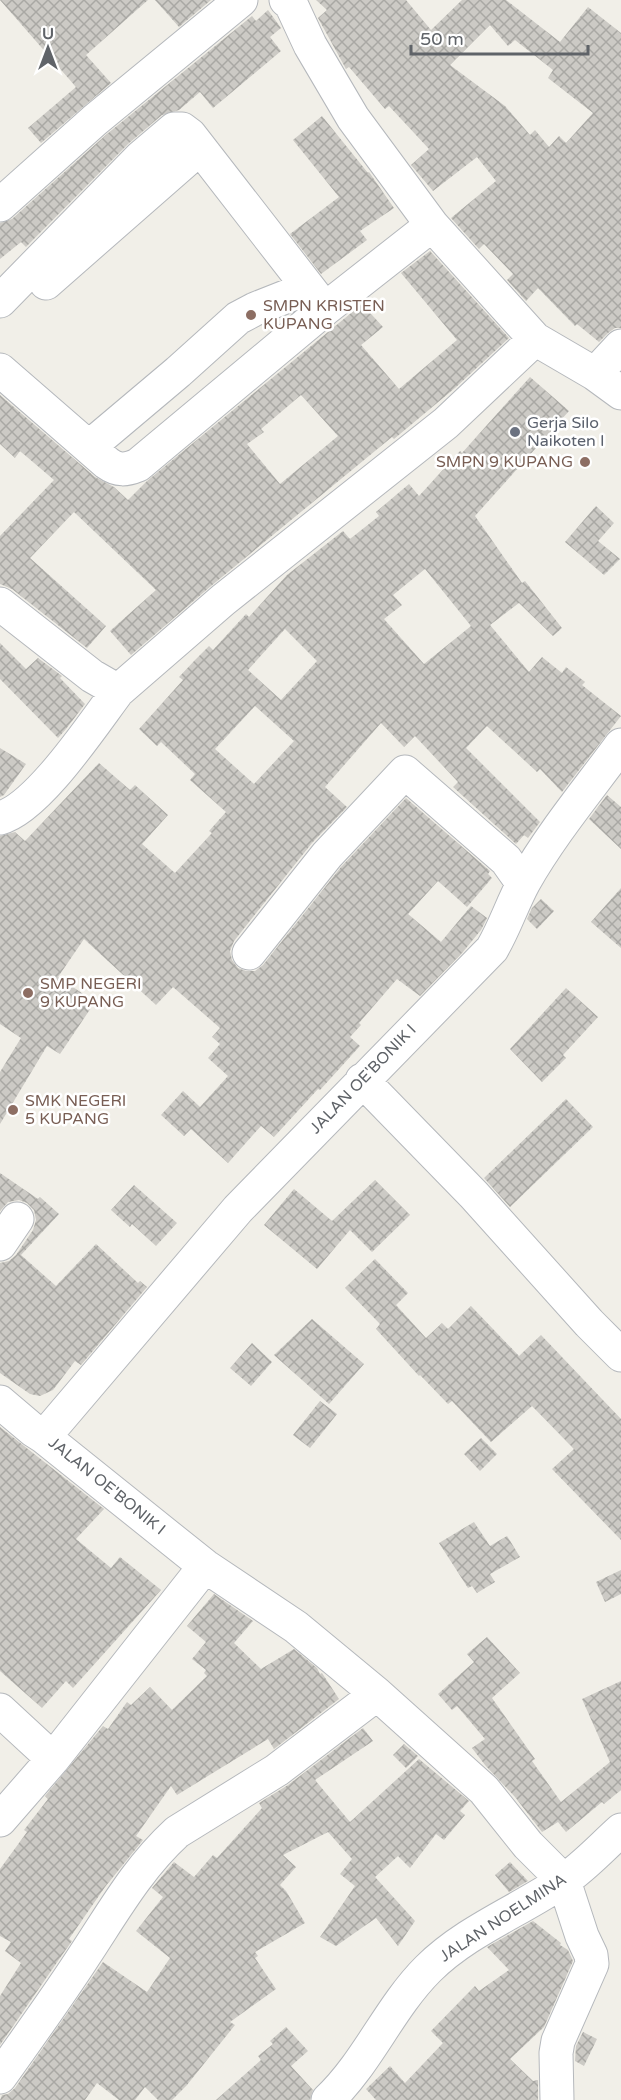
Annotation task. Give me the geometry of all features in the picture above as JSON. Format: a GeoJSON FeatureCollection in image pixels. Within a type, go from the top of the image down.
{"type":"FeatureCollection","features":[{"type":"Feature","properties":{"kind":"street"},"geometry":{"type":"LineString","coordinates":[[0,205],[95,120],[241,0]]}},
{"type":"Feature","properties":{"kind":"street"},"geometry":{"type":"LineString","coordinates":[[291,1],[310,45],[353,118],[432,225],[535,339],[608,384],[621,346]]}},
{"type":"Feature","properties":{"kind":"street"},"geometry":{"type":"LineString","coordinates":[[6,296],[141,157],[174,129],[186,131],[316,298]]}},
{"type":"Feature","properties":{"kind":"street"},"geometry":{"type":"LineString","coordinates":[[0,370],[115,469],[125,470],[138,465],[316,298],[432,225]]}},
{"type":"Feature","properties":{"kind":"street"},"geometry":{"type":"LineString","coordinates":[[89,447],[238,318],[255,309],[316,298]]}},
{"type":"Feature","properties":{"kind":"street"},"geometry":{"type":"LineString","coordinates":[[0,818],[10,816],[47,784],[118,691],[223,600],[446,423],[535,339]]}},
{"type":"Feature","properties":{"kind":"street"},"geometry":{"type":"LineString","coordinates":[[0,604],[92,676],[118,691]]}},
{"type":"Feature","properties":{"kind":"street","name":"JALAN OE'BONIK I"},"geometry":{"type":"LineString","coordinates":[[557,2100],[558,2041],[592,1964],[591,1955],[564,1881],[528,1845],[484,1790],[377,1694],[296,1627],[206,1566],[44,1437],[238,1209],[492,949],[502,933],[523,884],[552,838],[621,746]]}},
{"type":"Feature","properties":{"kind":"street"},"geometry":{"type":"LineString","coordinates":[[249,953],[327,855],[405,772],[506,860],[523,884]]}},
{"type":"Feature","properties":{"kind":"street"},"geometry":{"type":"LineString","coordinates":[[362,1080],[474,1194],[589,1323],[621,1355]]}},
{"type":"Feature","properties":{"kind":"street"},"geometry":{"type":"LineString","coordinates":[[0,1402],[44,1437]]}},
{"type":"Feature","properties":{"kind":"street"},"geometry":{"type":"LineString","coordinates":[[0,1820],[53,1759],[206,1566]]}},
{"type":"Feature","properties":{"kind":"street"},"geometry":{"type":"LineString","coordinates":[[0,2077],[67,1981],[135,1877],[163,1845],[177,1832],[277,1770],[377,1694]]}},
{"type":"Feature","properties":{"kind":"street"},"geometry":{"type":"LineString","coordinates":[[0,1710],[53,1759]]}},
{"type":"Feature","properties":{"kind":"street","name":"JALAN NOELMINA"},"geometry":{"type":"LineString","coordinates":[[328,2100],[356,2070],[408,1990],[429,1968],[453,1947],[564,1881],[621,1830]]}},
{"type":"Feature","properties":{"kind":"building"},"geometry":{"type":"Polygon","coordinates":[[[0,0],[148,0],[86,55],[111,83],[41,143],[28,128],[76,87],[0,0]]]}},
{"type":"Feature","properties":{"kind":"building"},"geometry":{"type":"Polygon","coordinates":[[[155,0],[211,0],[179,27],[155,0]]]}},
{"type":"Feature","properties":{"kind":"building"},"geometry":{"type":"Polygon","coordinates":[[[316,0],[406,0],[431,30],[462,0],[506,0],[560,42],[588,7],[621,33],[621,328],[615,328],[599,342],[577,324],[575,326],[538,288],[526,301],[507,280],[513,274],[484,244],[479,249],[451,218],[496,181],[477,157],[433,191],[411,165],[429,149],[389,106],[385,109],[349,67],[346,69],[318,18],[327,10],[316,0]],[[490,25],[450,65],[505,106],[530,135],[535,130],[549,147],[559,136],[566,143],[593,113],[548,78],[553,70],[515,40],[508,46],[490,25]]]}},
{"type":"Feature","properties":{"kind":"building"},"geometry":{"type":"Polygon","coordinates":[[[268,10],[281,28],[270,37],[281,51],[213,108],[200,92],[179,110],[162,115],[128,144],[26,247],[21,242],[0,259],[0,223],[12,219],[107,134],[252,16],[256,21],[268,10]]]}},
{"type":"Feature","properties":{"kind":"building"},"geometry":{"type":"Polygon","coordinates":[[[322,116],[369,172],[394,208],[360,231],[367,240],[321,274],[290,234],[339,197],[293,140],[322,116]]]}},
{"type":"Feature","properties":{"kind":"building"},"geometry":{"type":"Polygon","coordinates":[[[430,251],[509,338],[455,388],[211,586],[131,655],[110,631],[156,590],[74,512],[30,558],[106,626],[87,648],[12,589],[0,584],[0,536],[54,480],[20,451],[15,458],[0,444],[0,395],[95,477],[114,487],[128,500],[147,481],[362,304],[383,327],[361,345],[399,389],[457,340],[401,273],[430,251]],[[301,395],[261,429],[264,432],[247,444],[280,484],[338,436],[301,395]]]}},
{"type":"Feature","properties":{"kind":"building"},"geometry":{"type":"Polygon","coordinates":[[[530,377],[569,411],[475,516],[522,583],[525,581],[562,628],[553,636],[519,603],[490,625],[529,672],[542,657],[562,673],[566,667],[585,682],[582,685],[621,716],[562,792],[540,769],[537,772],[487,726],[466,748],[540,822],[528,838],[524,835],[516,844],[453,787],[458,782],[415,736],[404,747],[381,723],[325,787],[347,807],[312,843],[234,941],[230,951],[232,960],[238,968],[255,971],[263,965],[341,867],[406,798],[490,871],[488,874],[492,878],[467,907],[438,881],[408,914],[441,942],[471,906],[487,918],[481,930],[420,996],[397,979],[359,1023],[361,1025],[350,1037],[360,1046],[320,1090],[318,1089],[274,1137],[261,1126],[228,1163],[191,1129],[184,1136],[161,1115],[183,1091],[200,1107],[228,1076],[208,1058],[220,1044],[212,1037],[220,1028],[173,987],[156,1005],[84,939],[58,977],[95,1002],[60,1054],[47,1046],[0,1124],[0,1072],[21,1038],[0,1024],[0,836],[15,832],[25,841],[99,763],[130,790],[135,785],[168,815],[142,844],[175,873],[212,833],[209,831],[226,812],[190,780],[195,774],[161,742],[157,746],[139,729],[183,680],[179,677],[195,660],[209,646],[213,650],[246,614],[249,617],[287,575],[343,531],[350,539],[379,516],[376,512],[409,484],[419,496],[460,451],[462,453],[530,377]],[[425,569],[393,595],[402,605],[384,619],[424,664],[471,626],[425,569]],[[285,629],[248,670],[281,700],[317,661],[285,629]],[[255,706],[215,749],[254,784],[294,741],[255,706]]]}},
{"type":"Feature","properties":{"kind":"building"},"geometry":{"type":"Polygon","coordinates":[[[596,506],[614,523],[598,541],[620,559],[604,575],[565,542],[596,506]]]}},
{"type":"Feature","properties":{"kind":"building"},"geometry":{"type":"Polygon","coordinates":[[[0,643],[26,669],[38,658],[62,676],[60,678],[85,704],[58,738],[0,679],[0,643]]]}},
{"type":"Feature","properties":{"kind":"building"},"geometry":{"type":"Polygon","coordinates":[[[0,748],[26,764],[4,795],[0,797],[0,748]]]}},
{"type":"Feature","properties":{"kind":"building"},"geometry":{"type":"Polygon","coordinates":[[[607,795],[621,807],[621,849],[589,819],[607,795]]]}},
{"type":"Feature","properties":{"kind":"building"},"geometry":{"type":"Polygon","coordinates":[[[621,888],[621,948],[591,922],[621,888]]]}},
{"type":"Feature","properties":{"kind":"building"},"geometry":{"type":"Polygon","coordinates":[[[541,899],[554,911],[537,929],[527,919],[532,908],[541,899]]]}},
{"type":"Feature","properties":{"kind":"building"},"geometry":{"type":"Polygon","coordinates":[[[566,988],[598,1017],[563,1055],[566,1058],[542,1082],[510,1049],[566,988]]]}},
{"type":"Feature","properties":{"kind":"building"},"geometry":{"type":"Polygon","coordinates":[[[566,1099],[593,1127],[510,1207],[484,1178],[566,1099]]]}},
{"type":"Feature","properties":{"kind":"building"},"geometry":{"type":"Polygon","coordinates":[[[0,1173],[38,1199],[40,1197],[59,1214],[21,1255],[56,1286],[96,1244],[138,1283],[140,1281],[147,1287],[81,1365],[75,1361],[53,1390],[40,1396],[30,1394],[0,1373],[0,1263],[9,1261],[16,1255],[33,1230],[36,1220],[34,1210],[27,1203],[19,1200],[8,1202],[0,1211],[0,1173]]]}},
{"type":"Feature","properties":{"kind":"building"},"geometry":{"type":"Polygon","coordinates":[[[375,1180],[410,1215],[372,1252],[350,1230],[317,1269],[264,1225],[294,1189],[332,1221],[375,1180]]]}},
{"type":"Feature","properties":{"kind":"building"},"geometry":{"type":"Polygon","coordinates":[[[134,1185],[177,1223],[156,1246],[132,1224],[130,1227],[111,1210],[134,1185]]]}},
{"type":"Feature","properties":{"kind":"building"},"geometry":{"type":"Polygon","coordinates":[[[375,1259],[408,1293],[396,1305],[426,1338],[442,1323],[448,1329],[471,1306],[519,1356],[541,1335],[621,1419],[621,1540],[552,1469],[574,1449],[532,1406],[491,1442],[452,1401],[448,1404],[419,1376],[376,1329],[380,1324],[345,1288],[375,1259]]]}},
{"type":"Feature","properties":{"kind":"building"},"geometry":{"type":"Polygon","coordinates":[[[312,1319],[364,1364],[329,1404],[274,1355],[312,1319]]]}},
{"type":"Feature","properties":{"kind":"building"},"geometry":{"type":"Polygon","coordinates":[[[252,1343],[272,1362],[251,1386],[230,1368],[252,1343]]]}},
{"type":"Feature","properties":{"kind":"building"},"geometry":{"type":"Polygon","coordinates":[[[320,1401],[337,1414],[310,1448],[293,1435],[320,1401]]]}},
{"type":"Feature","properties":{"kind":"building"},"geometry":{"type":"Polygon","coordinates":[[[0,1427],[104,1509],[76,1539],[111,1568],[120,1557],[161,1590],[73,1688],[66,1681],[42,1708],[0,1671],[0,1427]]]}},
{"type":"Feature","properties":{"kind":"building"},"geometry":{"type":"Polygon","coordinates":[[[481,1438],[497,1454],[480,1471],[464,1454],[481,1438]]]}},
{"type":"Feature","properties":{"kind":"building"},"geometry":{"type":"Polygon","coordinates":[[[474,1522],[490,1546],[507,1536],[520,1557],[490,1574],[495,1582],[477,1593],[472,1586],[468,1588],[439,1543],[474,1522]]]}},
{"type":"Feature","properties":{"kind":"building"},"geometry":{"type":"Polygon","coordinates":[[[621,1570],[621,1594],[605,1602],[596,1582],[621,1570]]]}},
{"type":"Feature","properties":{"kind":"building"},"geometry":{"type":"Polygon","coordinates":[[[214,1594],[253,1621],[234,1643],[261,1669],[294,1649],[317,1668],[320,1674],[322,1673],[339,1699],[274,1749],[268,1739],[177,1795],[171,1786],[136,1836],[143,1840],[105,1887],[69,1939],[72,1941],[0,2045],[0,1996],[21,1963],[5,1951],[11,1942],[0,1936],[0,1869],[27,1832],[24,1830],[48,1799],[45,1796],[103,1726],[108,1729],[127,1702],[131,1705],[150,1687],[172,1710],[207,1676],[204,1673],[206,1670],[192,1659],[206,1642],[187,1626],[214,1594]]]}},
{"type":"Feature","properties":{"kind":"building"},"geometry":{"type":"Polygon","coordinates":[[[487,1637],[520,1673],[492,1698],[535,1759],[532,1761],[561,1802],[610,1762],[582,1699],[621,1681],[621,1790],[604,1804],[602,1802],[566,1832],[558,1822],[542,1832],[472,1748],[485,1739],[457,1706],[452,1710],[438,1694],[474,1662],[467,1654],[487,1637]]]}},
{"type":"Feature","properties":{"kind":"building"},"geometry":{"type":"Polygon","coordinates":[[[363,1728],[373,1741],[315,1780],[350,1822],[419,1759],[469,1801],[460,1811],[465,1815],[444,1840],[436,1834],[410,1868],[398,1856],[375,1877],[415,1921],[398,1946],[376,1918],[336,1946],[320,1937],[355,1886],[340,1874],[352,1859],[328,1832],[283,1855],[296,1867],[280,1885],[305,1923],[255,1952],[258,1956],[255,1958],[276,1989],[230,2022],[235,2025],[187,2085],[172,2100],[158,2100],[145,2087],[135,2100],[119,2100],[97,2083],[85,2100],[0,2100],[2,2095],[8,2094],[15,2088],[103,1962],[147,1992],[170,1958],[136,1931],[163,1897],[152,1888],[174,1862],[194,1877],[213,1855],[217,1858],[262,1808],[259,1803],[288,1785],[363,1728]]]}},
{"type":"Feature","properties":{"kind":"building"},"geometry":{"type":"Polygon","coordinates":[[[404,1744],[418,1756],[406,1768],[393,1755],[404,1744]]]}},
{"type":"Feature","properties":{"kind":"building"},"geometry":{"type":"Polygon","coordinates":[[[510,1862],[528,1881],[509,1892],[495,1875],[510,1862]]]}},
{"type":"Feature","properties":{"kind":"building"},"geometry":{"type":"Polygon","coordinates":[[[533,1921],[568,1950],[573,1961],[544,2027],[510,2059],[533,2081],[538,2080],[538,2100],[376,2100],[366,2089],[390,2066],[405,2083],[443,2043],[431,2031],[475,1986],[479,1991],[509,1970],[487,1947],[533,1921]]]}},
{"type":"Feature","properties":{"kind":"building"},"geometry":{"type":"Polygon","coordinates":[[[286,2027],[308,2051],[291,2066],[313,2090],[310,2100],[216,2100],[261,2060],[258,2056],[273,2044],[270,2041],[286,2027]]]}},
{"type":"Feature","properties":{"kind":"building"},"geometry":{"type":"Polygon","coordinates":[[[583,2032],[597,2039],[584,2066],[575,2061],[576,2046],[583,2032]]]}},
{"type":"Feature","properties":{"kind":"place","name":"SMPN KRISTEN KUPANG"},"geometry":{"type":"Point","coordinates":[251,315]}},
{"type":"Feature","properties":{"kind":"place","name":"Gerja Silo Naikoten I"},"geometry":{"type":"Point","coordinates":[515,432]}},
{"type":"Feature","properties":{"kind":"place","name":"SMPN 9 KUPANG"},"geometry":{"type":"Point","coordinates":[585,462]}},
{"type":"Feature","properties":{"kind":"place","name":"SMP NEGERI 9 KUPANG"},"geometry":{"type":"Point","coordinates":[28,993]}},
{"type":"Feature","properties":{"kind":"place","name":"SMK NEGERI 5 KUPANG"},"geometry":{"type":"Point","coordinates":[13,1110]}}]}
